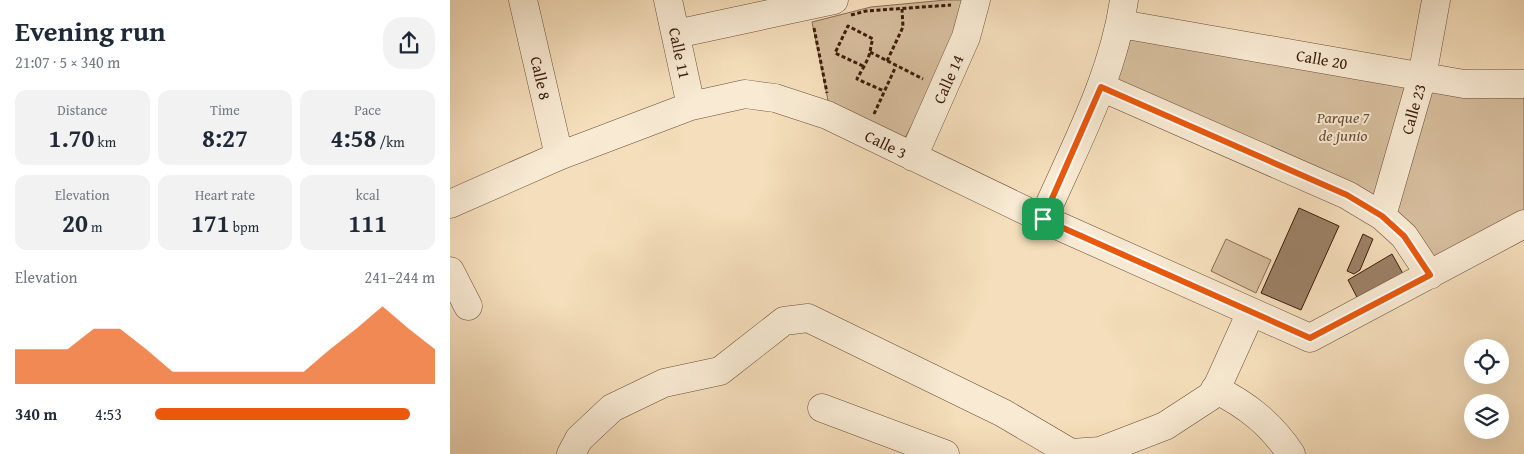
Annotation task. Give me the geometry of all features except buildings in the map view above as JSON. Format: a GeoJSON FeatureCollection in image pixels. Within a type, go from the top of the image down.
{"type":"FeatureCollection","features":[{"type":"Feature","properties":{"kind":"street","name":"Calle 8"},"geometry":{"type":"LineString","coordinates":[[523,0],[560,156]]}},
{"type":"Feature","properties":{"kind":"street","name":"Calle 11"},"geometry":{"type":"LineString","coordinates":[[668,0],[691,106]]}},
{"type":"Feature","properties":{"kind":"street","name":"Calle 23"},"geometry":{"type":"LineString","coordinates":[[1382,216],[1422,77],[1436,0]]}},
{"type":"Feature","properties":{"kind":"street","name":"Calle 14"},"geometry":{"type":"LineString","coordinates":[[913,157],[966,37],[968,2]]}},
{"type":"Feature","properties":{"kind":"street"},"geometry":{"type":"LineString","coordinates":[[676,34],[841,8]]}},
{"type":"Feature","properties":{"kind":"street"},"geometry":{"type":"LineString","coordinates":[[1043,219],[1101,87],[1122,12]]}},
{"type":"Feature","properties":{"kind":"street","name":"Calle 20"},"geometry":{"type":"LineString","coordinates":[[1122,12],[1422,77],[1464,84],[1524,84]]}},
{"type":"Feature","properties":{"kind":"street"},"geometry":{"type":"LineString","coordinates":[[1101,87],[1347,195],[1382,216],[1404,236],[1430,275],[1524,224]]}},
{"type":"Feature","properties":{"kind":"street","name":"Calle 3"},"geometry":{"type":"LineString","coordinates":[[450,204],[560,156],[691,106],[745,94],[775,98],[826,115],[1043,219],[1310,338],[1430,275]]}},
{"type":"Feature","properties":{"kind":"street"},"geometry":{"type":"LineString","coordinates":[[450,271],[468,306]]}},
{"type":"Feature","properties":{"kind":"street"},"geometry":{"type":"LineString","coordinates":[[571,454],[579,439],[612,408],[664,383],[720,371],[784,321],[808,318],[1003,413],[1071,453],[1098,453],[1165,426],[1210,396],[1251,312]]}},
{"type":"Feature","properties":{"kind":"street"},"geometry":{"type":"LineString","coordinates":[[1215,389],[1242,403],[1257,414],[1269,425],[1291,454]]}},
{"type":"Feature","properties":{"kind":"street"},"geometry":{"type":"LineString","coordinates":[[822,408],[945,454]]}},
{"type":"Feature","properties":{"kind":"path"},"geometry":{"type":"LineString","coordinates":[[841,8],[866,11],[968,2]]}},
{"type":"Feature","properties":{"kind":"path"},"geometry":{"type":"LineString","coordinates":[[887,61],[903,27],[902,9]]}},
{"type":"Feature","properties":{"kind":"path"},"geometry":{"type":"LineString","coordinates":[[813,22],[828,100]]}},
{"type":"Feature","properties":{"kind":"path"},"geometry":{"type":"LineString","coordinates":[[863,66],[834,52],[848,26],[873,39],[870,45],[870,52],[857,80],[884,91]]}},
{"type":"Feature","properties":{"kind":"path"},"geometry":{"type":"LineString","coordinates":[[870,52],[929,83]]}},
{"type":"Feature","properties":{"kind":"path"},"geometry":{"type":"LineString","coordinates":[[872,117],[896,66]]}},
{"type":"Feature","properties":{"kind":"green space"},"geometry":{"type":"Polygon","coordinates":[[[965,0],[939,77],[902,143],[830,110],[812,22],[871,7],[965,0]]]}},
{"type":"Feature","properties":{"kind":"green space","name":"Parque 7 de junio"},"geometry":{"type":"Polygon","coordinates":[[[1128,31],[1414,83],[1380,203],[1112,84],[1128,31]]]}},
{"type":"Feature","properties":{"kind":"green space"},"geometry":{"type":"Polygon","coordinates":[[[1428,84],[1524,92],[1524,215],[1435,264],[1390,210],[1428,84]]]}},
{"type":"Feature","properties":{"kind":"green space"},"geometry":{"type":"Polygon","coordinates":[[[1226,239],[1271,260],[1256,293],[1211,271],[1226,239]]]}},
{"type":"Feature","properties":{"kind":"route"},"geometry":{"type":"LineString","coordinates":[[1101,87],[1347,195],[1382,216],[1404,236],[1430,275],[1310,338],[1043,219],[1101,87]]}}]}
